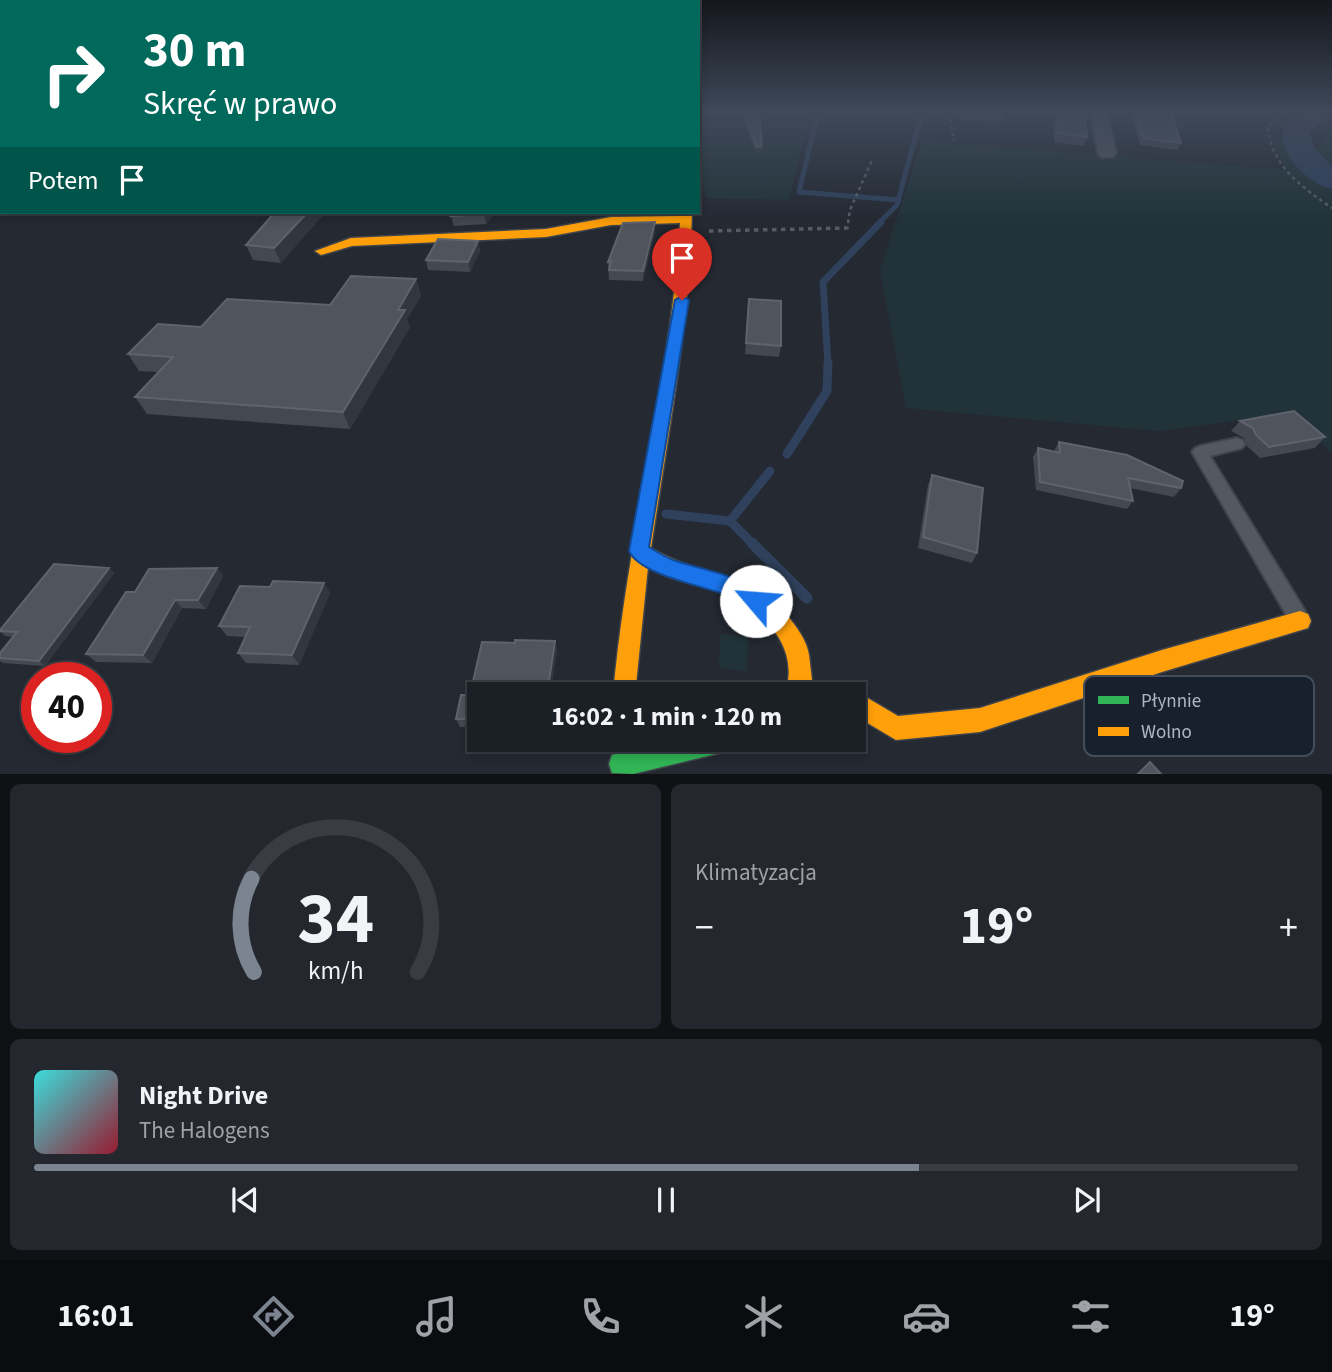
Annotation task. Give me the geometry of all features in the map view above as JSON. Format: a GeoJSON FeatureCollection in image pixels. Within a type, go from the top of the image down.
{"type":"FeatureCollection","features":[{"type":"Feature","properties":{"kind":"street"},"geometry":{"type":"LineString","coordinates":[[1106,148],[1107,153]]}},
{"type":"Feature","properties":{"kind":"street"},"geometry":{"type":"LineString","coordinates":[[321,251],[351,242],[546,233],[611,221],[686,221],[686,274],[626,630],[624,682]]}},
{"type":"Feature","properties":{"kind":"street"},"geometry":{"type":"LineString","coordinates":[[639,551],[665,567],[737,589],[775,614],[798,648],[797,681]]}},
{"type":"Feature","properties":{"kind":"street"},"geometry":{"type":"LineString","coordinates":[[1116,676],[1300,621]]}},
{"type":"Feature","properties":{"kind":"street"},"geometry":{"type":"LineString","coordinates":[[866,709],[896,728],[980,720],[1084,686]]}},
{"type":"Feature","properties":{"kind":"street"},"geometry":{"type":"LineString","coordinates":[[621,763],[670,752]]}},
{"type":"Feature","properties":{"kind":"lane"},"geometry":{"type":"LineString","coordinates":[[1237,444],[1200,452],[1300,621]]}},
{"type":"Feature","properties":{"kind":"path"},"geometry":{"type":"LineString","coordinates":[[1273,148],[1295,181],[1332,208]]}},
{"type":"Feature","properties":{"kind":"path"},"geometry":{"type":"LineString","coordinates":[[686,221],[848,228],[855,200],[873,158]]}},
{"type":"Feature","properties":{"kind":"shaded area"},"geometry":{"type":"Polygon","coordinates":[[[700,148],[801,148],[789,200],[706,198],[700,148]]]}},
{"type":"Feature","properties":{"kind":"shaded area"},"geometry":{"type":"Polygon","coordinates":[[[920,148],[1011,148],[1286,170],[1275,148],[1332,148],[1332,453],[1289,414],[1159,431],[906,408],[880,270],[920,148]]]}},
{"type":"Feature","properties":{"kind":"shaded area"},"geometry":{"type":"Polygon","coordinates":[[[720,634],[748,637],[747,671],[719,668],[720,634]]]}},
{"type":"Feature","properties":{"kind":"building"},"geometry":{"type":"Polygon","coordinates":[[[273,214],[306,214],[274,248],[246,245],[273,214]]]}},
{"type":"Feature","properties":{"kind":"building"},"geometry":{"type":"Polygon","coordinates":[[[452,214],[484,214],[451,216],[452,214]]]}},
{"type":"Feature","properties":{"kind":"building"},"geometry":{"type":"Polygon","coordinates":[[[655,222],[643,271],[609,270],[611,261],[608,262],[623,223],[655,222]]]}},
{"type":"Feature","properties":{"kind":"building"},"geometry":{"type":"Polygon","coordinates":[[[438,239],[478,241],[468,262],[426,260],[438,239]]]}},
{"type":"Feature","properties":{"kind":"building"},"geometry":{"type":"Polygon","coordinates":[[[351,276],[416,279],[398,310],[405,310],[343,412],[135,397],[173,357],[128,354],[158,324],[201,327],[227,299],[330,305],[351,276]]]}},
{"type":"Feature","properties":{"kind":"building"},"geometry":{"type":"Polygon","coordinates":[[[749,299],[781,301],[781,346],[746,343],[749,299]]]}},
{"type":"Feature","properties":{"kind":"building"},"geometry":{"type":"Polygon","coordinates":[[[1294,411],[1325,437],[1269,447],[1256,435],[1253,428],[1240,421],[1294,411]]]}},
{"type":"Feature","properties":{"kind":"building"},"geometry":{"type":"Polygon","coordinates":[[[1059,442],[1127,455],[1183,481],[1181,488],[1128,478],[1133,501],[1040,482],[1038,448],[1060,453],[1059,442]]]}},
{"type":"Feature","properties":{"kind":"building"},"geometry":{"type":"Polygon","coordinates":[[[932,475],[983,488],[977,553],[923,537],[932,475]]]}},
{"type":"Feature","properties":{"kind":"building"},"geometry":{"type":"Polygon","coordinates":[[[54,564],[109,568],[39,661],[0,658],[0,653],[17,632],[0,630],[54,564]]]}},
{"type":"Feature","properties":{"kind":"building"},"geometry":{"type":"Polygon","coordinates":[[[217,568],[198,600],[175,600],[143,655],[86,654],[126,592],[135,592],[149,569],[217,568]]]}},
{"type":"Feature","properties":{"kind":"building"},"geometry":{"type":"Polygon","coordinates":[[[273,581],[324,583],[292,655],[238,653],[250,627],[219,626],[240,586],[270,587],[273,581]]]}},
{"type":"Feature","properties":{"kind":"building"},"geometry":{"type":"Polygon","coordinates":[[[515,640],[555,641],[549,682],[473,682],[482,642],[515,643],[515,640]]]}},
{"type":"Feature","properties":{"kind":"building"},"geometry":{"type":"Polygon","coordinates":[[[461,695],[467,695],[467,719],[456,719],[461,695]]]}},
{"type":"Feature","properties":{"kind":"building"},"geometry":{"type":"Polygon","coordinates":[[[1150,762],[1161,774],[1138,774],[1150,762]]]}},
{"type":"Feature","properties":{"kind":"waterway"},"geometry":{"type":"LineString","coordinates":[[809,148],[799,192],[898,200]]}},
{"type":"Feature","properties":{"kind":"waterway"},"geometry":{"type":"LineString","coordinates":[[898,200],[912,148]]}},
{"type":"Feature","properties":{"kind":"waterway"},"geometry":{"type":"LineString","coordinates":[[1299,148],[1319,171],[1332,180]]}},
{"type":"Feature","properties":{"kind":"waterway"},"geometry":{"type":"LineString","coordinates":[[879,223],[897,205],[898,200]]}},
{"type":"Feature","properties":{"kind":"waterway"},"geometry":{"type":"LineString","coordinates":[[828,364],[823,282],[881,222]]}},
{"type":"Feature","properties":{"kind":"waterway"},"geometry":{"type":"LineString","coordinates":[[787,454],[827,391],[828,364]]}},
{"type":"Feature","properties":{"kind":"waterway"},"geometry":{"type":"LineString","coordinates":[[730,521],[770,471]]}},
{"type":"Feature","properties":{"kind":"waterway"},"geometry":{"type":"LineString","coordinates":[[666,514],[730,521]]}},
{"type":"Feature","properties":{"kind":"waterway"},"geometry":{"type":"LineString","coordinates":[[730,521],[807,598]]}},
{"type":"Feature","properties":{"kind":"traffic: fast"},"geometry":{"type":"LineString","coordinates":[[621,764],[672,752]]}},
{"type":"Feature","properties":{"kind":"traffic: slow"},"geometry":{"type":"LineString","coordinates":[[625,682],[637,574],[677,333],[684,273],[686,214]]}},
{"type":"Feature","properties":{"kind":"traffic: slow"},"geometry":{"type":"LineString","coordinates":[[321,251],[351,242],[546,233],[611,221],[686,219]]}},
{"type":"Feature","properties":{"kind":"traffic: slow"},"geometry":{"type":"LineString","coordinates":[[639,551],[665,567],[737,589],[775,614],[798,648],[801,682]]}},
{"type":"Feature","properties":{"kind":"traffic: slow"},"geometry":{"type":"LineString","coordinates":[[1116,676],[1300,621]]}},
{"type":"Feature","properties":{"kind":"traffic: slow"},"geometry":{"type":"LineString","coordinates":[[866,709],[896,728],[980,720],[1084,686]]}},
{"type":"Feature","properties":{"kind":"route"},"geometry":{"type":"LineString","coordinates":[[682,300],[639,551],[665,567],[737,589],[756,601]]}}]}
